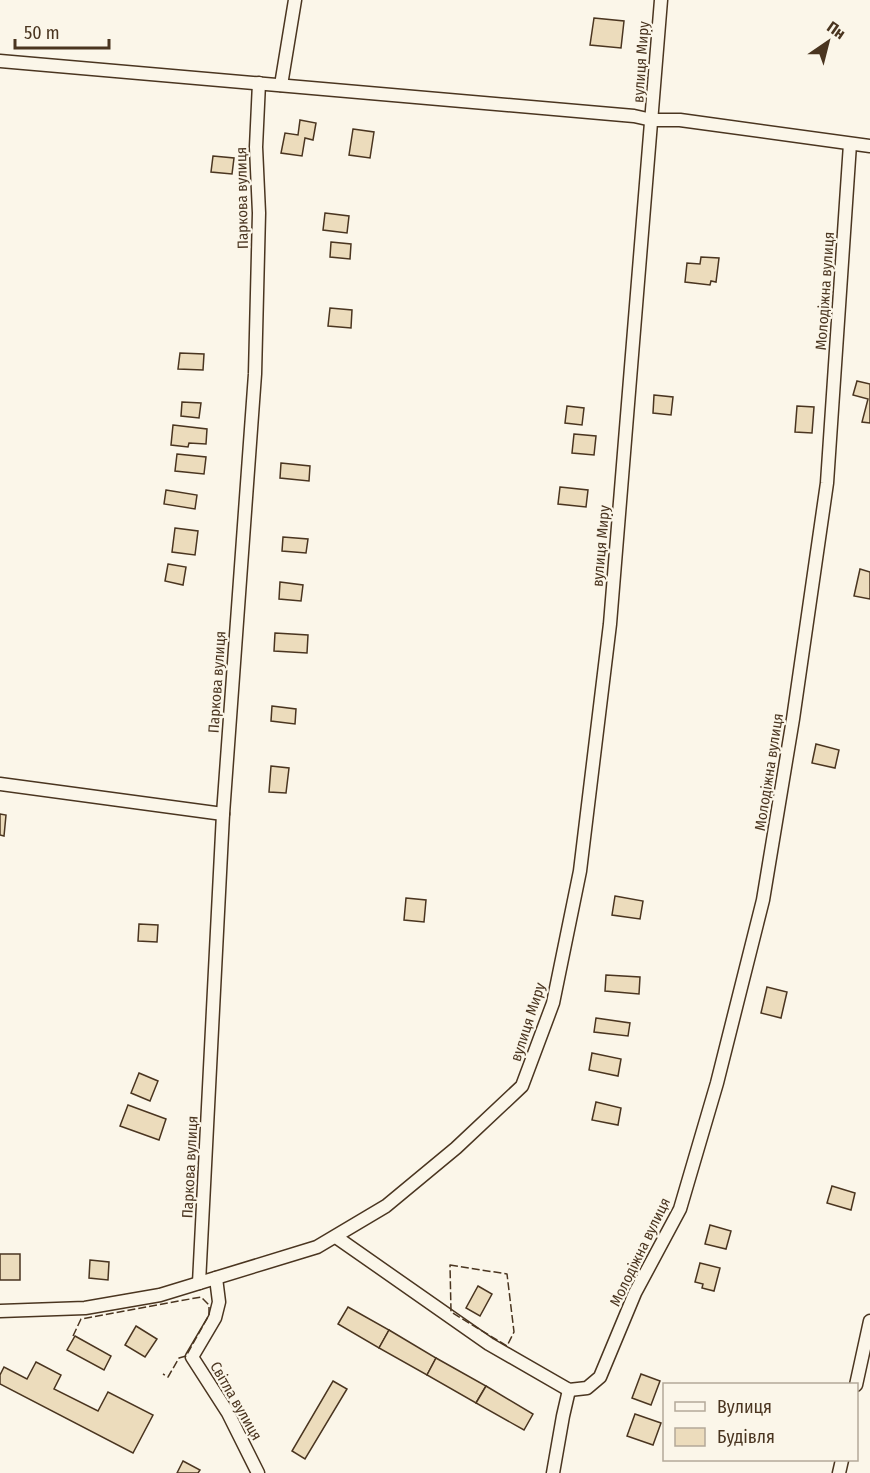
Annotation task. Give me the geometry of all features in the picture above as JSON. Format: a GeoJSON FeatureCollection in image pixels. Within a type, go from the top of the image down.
{"type":"FeatureCollection","features":[{"type":"Feature","properties":{"kind":"street"},"geometry":{"type":"LineString","coordinates":[[281,85],[295,0]]}},
{"type":"Feature","properties":{"kind":"street","name":"вулиця Миру"},"geometry":{"type":"LineString","coordinates":[[336,1237],[386,1206],[456,1148],[522,1086],[553,1003],[580,871],[610,624],[661,0]]}},
{"type":"Feature","properties":{"kind":"street"},"geometry":{"type":"LineString","coordinates":[[0,61],[259,82],[634,116],[652,120],[680,120],[870,146]]}},
{"type":"Feature","properties":{"kind":"street","name":"Паркова вулиця"},"geometry":{"type":"LineString","coordinates":[[199,1283],[223,814],[255,374],[259,213],[256,147],[259,82]]}},
{"type":"Feature","properties":{"kind":"street","name":"Молодіжна вулиця"},"geometry":{"type":"LineString","coordinates":[[569,1390],[587,1388],[600,1377],[634,1293],[680,1209],[717,1083],[762,900],[793,719],[827,483],[850,144]]}},
{"type":"Feature","properties":{"kind":"street"},"geometry":{"type":"LineString","coordinates":[[0,784],[223,814]]}},
{"type":"Feature","properties":{"kind":"street"},"geometry":{"type":"LineString","coordinates":[[0,1311],[84,1308],[160,1295],[317,1247],[336,1237],[489,1344],[569,1390],[553,1473]]}},
{"type":"Feature","properties":{"kind":"street","name":"Світла вулиця"},"geometry":{"type":"LineString","coordinates":[[216,1278],[219,1302],[215,1318],[192,1357],[228,1413],[258,1473]]}},
{"type":"Feature","properties":{"kind":"street"},"geometry":{"type":"LineString","coordinates":[[856,1383],[870,1321]]}},
{"type":"Feature","properties":{"kind":"building"},"geometry":{"type":"Polygon","coordinates":[[[594,18],[624,21],[621,48],[590,45],[594,18]]]}},
{"type":"Feature","properties":{"kind":"building"},"geometry":{"type":"Polygon","coordinates":[[[300,120],[316,123],[313,140],[305,138],[302,156],[281,153],[285,133],[298,135],[300,120]]]}},
{"type":"Feature","properties":{"kind":"building"},"geometry":{"type":"Polygon","coordinates":[[[353,129],[374,132],[370,158],[349,155],[353,129]]]}},
{"type":"Feature","properties":{"kind":"building"},"geometry":{"type":"Polygon","coordinates":[[[213,156],[234,158],[232,174],[211,172],[213,156]]]}},
{"type":"Feature","properties":{"kind":"building"},"geometry":{"type":"Polygon","coordinates":[[[325,213],[349,216],[347,233],[323,230],[325,213]]]}},
{"type":"Feature","properties":{"kind":"building"},"geometry":{"type":"Polygon","coordinates":[[[331,242],[351,244],[350,259],[330,257],[331,242]]]}},
{"type":"Feature","properties":{"kind":"building"},"geometry":{"type":"Polygon","coordinates":[[[701,257],[719,258],[716,282],[711,281],[710,285],[685,282],[687,263],[700,264],[701,257]]]}},
{"type":"Feature","properties":{"kind":"building"},"geometry":{"type":"Polygon","coordinates":[[[330,308],[352,310],[351,328],[328,326],[330,308]]]}},
{"type":"Feature","properties":{"kind":"building"},"geometry":{"type":"Polygon","coordinates":[[[180,353],[204,354],[203,370],[178,369],[180,353]]]}},
{"type":"Feature","properties":{"kind":"building"},"geometry":{"type":"Polygon","coordinates":[[[857,381],[870,384],[870,423],[862,422],[868,399],[853,395],[857,381]]]}},
{"type":"Feature","properties":{"kind":"building"},"geometry":{"type":"Polygon","coordinates":[[[654,395],[673,397],[671,415],[653,413],[654,395]]]}},
{"type":"Feature","properties":{"kind":"building"},"geometry":{"type":"Polygon","coordinates":[[[182,402],[201,403],[199,418],[181,416],[182,402]]]}},
{"type":"Feature","properties":{"kind":"building"},"geometry":{"type":"Polygon","coordinates":[[[567,406],[584,408],[582,425],[565,423],[567,406]]]}},
{"type":"Feature","properties":{"kind":"building"},"geometry":{"type":"Polygon","coordinates":[[[797,406],[814,407],[812,433],[795,432],[797,406]]]}},
{"type":"Feature","properties":{"kind":"building"},"geometry":{"type":"Polygon","coordinates":[[[173,425],[207,429],[206,444],[189,443],[188,447],[171,445],[173,425]]]}},
{"type":"Feature","properties":{"kind":"building"},"geometry":{"type":"Polygon","coordinates":[[[574,434],[596,436],[594,455],[572,453],[574,434]]]}},
{"type":"Feature","properties":{"kind":"building"},"geometry":{"type":"Polygon","coordinates":[[[177,454],[206,457],[204,474],[175,471],[177,454]]]}},
{"type":"Feature","properties":{"kind":"building"},"geometry":{"type":"Polygon","coordinates":[[[281,463],[310,466],[309,481],[280,478],[281,463]]]}},
{"type":"Feature","properties":{"kind":"building"},"geometry":{"type":"Polygon","coordinates":[[[560,487],[588,490],[586,507],[558,504],[560,487]]]}},
{"type":"Feature","properties":{"kind":"building"},"geometry":{"type":"Polygon","coordinates":[[[166,490],[197,495],[195,509],[164,504],[166,490]]]}},
{"type":"Feature","properties":{"kind":"building"},"geometry":{"type":"Polygon","coordinates":[[[175,528],[198,531],[195,555],[172,552],[175,528]]]}},
{"type":"Feature","properties":{"kind":"building"},"geometry":{"type":"Polygon","coordinates":[[[283,537],[308,539],[306,553],[282,551],[283,537]]]}},
{"type":"Feature","properties":{"kind":"building"},"geometry":{"type":"Polygon","coordinates":[[[168,564],[186,567],[183,585],[165,581],[168,564]]]}},
{"type":"Feature","properties":{"kind":"building"},"geometry":{"type":"Polygon","coordinates":[[[860,569],[870,572],[870,599],[854,596],[860,569]]]}},
{"type":"Feature","properties":{"kind":"building"},"geometry":{"type":"Polygon","coordinates":[[[280,582],[303,585],[301,601],[279,599],[280,582]]]}},
{"type":"Feature","properties":{"kind":"building"},"geometry":{"type":"Polygon","coordinates":[[[275,633],[308,635],[307,653],[274,651],[275,633]]]}},
{"type":"Feature","properties":{"kind":"building"},"geometry":{"type":"Polygon","coordinates":[[[272,706],[296,709],[295,724],[271,721],[272,706]]]}},
{"type":"Feature","properties":{"kind":"building"},"geometry":{"type":"Polygon","coordinates":[[[816,744],[839,750],[835,768],[812,763],[816,744]]]}},
{"type":"Feature","properties":{"kind":"building"},"geometry":{"type":"Polygon","coordinates":[[[271,766],[289,768],[286,793],[269,792],[271,766]]]}},
{"type":"Feature","properties":{"kind":"building"},"geometry":{"type":"Polygon","coordinates":[[[0,814],[6,815],[4,836],[0,835],[0,814]]]}},
{"type":"Feature","properties":{"kind":"building"},"geometry":{"type":"Polygon","coordinates":[[[615,896],[643,901],[640,919],[612,915],[615,896]]]}},
{"type":"Feature","properties":{"kind":"building"},"geometry":{"type":"Polygon","coordinates":[[[406,898],[426,900],[424,922],[404,920],[406,898]]]}},
{"type":"Feature","properties":{"kind":"building"},"geometry":{"type":"Polygon","coordinates":[[[139,924],[158,925],[157,942],[138,941],[139,924]]]}},
{"type":"Feature","properties":{"kind":"building"},"geometry":{"type":"Polygon","coordinates":[[[606,975],[640,977],[639,994],[605,991],[606,975]]]}},
{"type":"Feature","properties":{"kind":"building"},"geometry":{"type":"Polygon","coordinates":[[[767,987],[787,992],[781,1018],[761,1013],[767,987]]]}},
{"type":"Feature","properties":{"kind":"building"},"geometry":{"type":"Polygon","coordinates":[[[596,1018],[630,1023],[628,1036],[594,1032],[596,1018]]]}},
{"type":"Feature","properties":{"kind":"building"},"geometry":{"type":"Polygon","coordinates":[[[592,1053],[621,1059],[618,1076],[589,1070],[592,1053]]]}},
{"type":"Feature","properties":{"kind":"building"},"geometry":{"type":"Polygon","coordinates":[[[139,1073],[158,1081],[150,1101],[131,1093],[139,1073]]]}},
{"type":"Feature","properties":{"kind":"building"},"geometry":{"type":"Polygon","coordinates":[[[596,1102],[621,1108],[618,1125],[592,1120],[596,1102]]]}},
{"type":"Feature","properties":{"kind":"building"},"geometry":{"type":"Polygon","coordinates":[[[128,1105],[166,1119],[159,1140],[120,1126],[128,1105]]]}},
{"type":"Feature","properties":{"kind":"building"},"geometry":{"type":"Polygon","coordinates":[[[832,1186],[855,1193],[851,1210],[827,1203],[832,1186]]]}},
{"type":"Feature","properties":{"kind":"building"},"geometry":{"type":"Polygon","coordinates":[[[710,1225],[731,1231],[726,1249],[705,1244],[710,1225]]]}},
{"type":"Feature","properties":{"kind":"building"},"geometry":{"type":"Polygon","coordinates":[[[0,1254],[20,1254],[20,1280],[0,1280],[0,1254]]]}},
{"type":"Feature","properties":{"kind":"building"},"geometry":{"type":"Polygon","coordinates":[[[90,1260],[109,1262],[108,1280],[89,1278],[90,1260]]]}},
{"type":"Feature","properties":{"kind":"building"},"geometry":{"type":"Polygon","coordinates":[[[700,1263],[720,1268],[714,1291],[702,1288],[703,1284],[695,1282],[700,1263]]]}},
{"type":"Feature","properties":{"kind":"building"},"geometry":{"type":"Polygon","coordinates":[[[478,1286],[492,1294],[480,1316],[466,1308],[478,1286]]]}},
{"type":"Feature","properties":{"kind":"building"},"geometry":{"type":"Polygon","coordinates":[[[348,1307],[389,1330],[379,1348],[338,1324],[348,1307]]]}},
{"type":"Feature","properties":{"kind":"building"},"geometry":{"type":"Polygon","coordinates":[[[136,1326],[157,1339],[145,1357],[125,1345],[136,1326]]]}},
{"type":"Feature","properties":{"kind":"building"},"geometry":{"type":"Polygon","coordinates":[[[389,1330],[436,1358],[427,1375],[379,1348],[389,1330]]]}},
{"type":"Feature","properties":{"kind":"building"},"geometry":{"type":"Polygon","coordinates":[[[75,1336],[111,1356],[104,1370],[67,1350],[75,1336]]]}},
{"type":"Feature","properties":{"kind":"building"},"geometry":{"type":"Polygon","coordinates":[[[436,1358],[486,1386],[476,1403],[427,1375],[436,1358]]]}},
{"type":"Feature","properties":{"kind":"building"},"geometry":{"type":"Polygon","coordinates":[[[36,1362],[61,1375],[54,1389],[98,1411],[108,1392],[153,1415],[133,1453],[0,1384],[0,1375],[4,1367],[27,1379],[36,1362]]]}},
{"type":"Feature","properties":{"kind":"building"},"geometry":{"type":"Polygon","coordinates":[[[641,1374],[660,1381],[651,1405],[632,1398],[641,1374]]]}},
{"type":"Feature","properties":{"kind":"building"},"geometry":{"type":"Polygon","coordinates":[[[333,1381],[347,1389],[305,1459],[292,1451],[333,1381]]]}},
{"type":"Feature","properties":{"kind":"building"},"geometry":{"type":"Polygon","coordinates":[[[486,1386],[533,1414],[524,1430],[476,1403],[486,1386]]]}},
{"type":"Feature","properties":{"kind":"building"},"geometry":{"type":"Polygon","coordinates":[[[635,1414],[661,1423],[653,1445],[627,1436],[635,1414]]]}},
{"type":"Feature","properties":{"kind":"building"},"geometry":{"type":"Polygon","coordinates":[[[183,1461],[200,1470],[198,1473],[177,1473],[183,1461]]]}},
{"type":"Feature","properties":{"kind":"fence"},"geometry":{"type":"LineString","coordinates":[[450,1265],[507,1274],[514,1332],[507,1346],[451,1312],[450,1265]]}},
{"type":"Feature","properties":{"kind":"fence"},"geometry":{"type":"LineString","coordinates":[[73,1336],[81,1319],[201,1297],[209,1305],[209,1315],[186,1356],[179,1358],[168,1377],[163,1374]]}}]}
